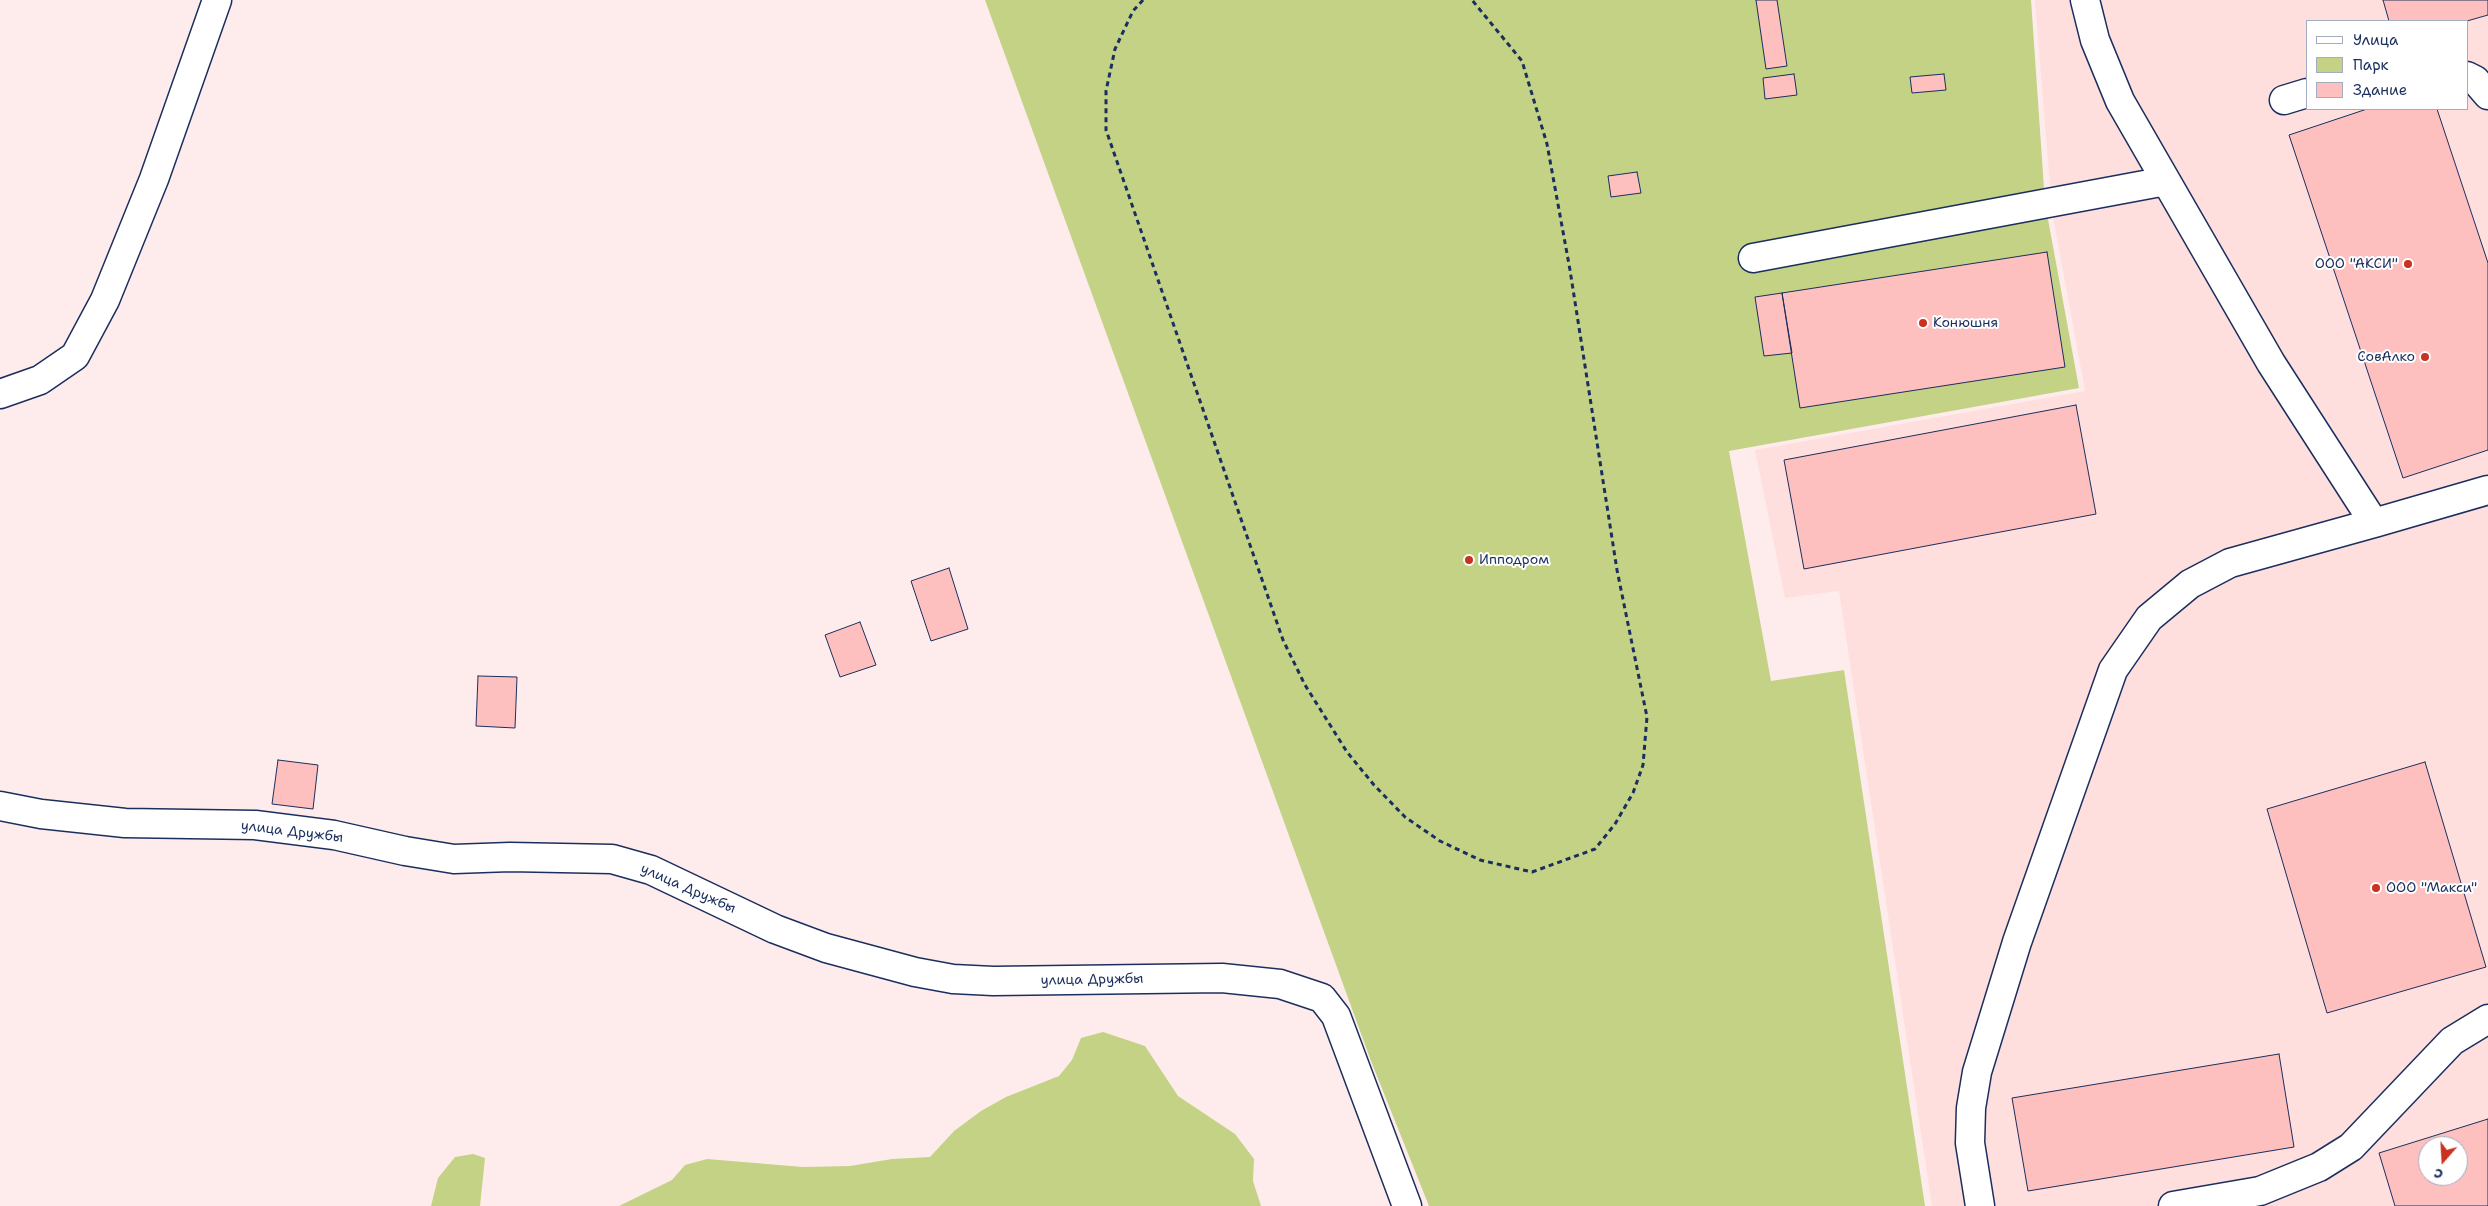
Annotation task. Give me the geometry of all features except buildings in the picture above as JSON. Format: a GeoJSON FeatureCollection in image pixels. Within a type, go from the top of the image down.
{"type":"FeatureCollection","features":[{"type":"Feature","properties":{"kind":"street"},"geometry":{"type":"LineString","coordinates":[[0,394],[40,380],[75,356],[105,300],[154,179],[216,0]]}},
{"type":"Feature","properties":{"kind":"street"},"geometry":{"type":"LineString","coordinates":[[2086,0],[2095,40],[2120,101],[2271,364],[2374,523]]}},
{"type":"Feature","properties":{"kind":"street"},"geometry":{"type":"LineString","coordinates":[[2468,76],[2475,80],[2488,95]]}},
{"type":"Feature","properties":{"kind":"street"},"geometry":{"type":"LineString","coordinates":[[1753,258],[2166,181]]}},
{"type":"Feature","properties":{"kind":"street"},"geometry":{"type":"LineString","coordinates":[[1980,1206],[1970,1143],[1971,1108],[1978,1072],[2017,942],[2113,670],[2149,618],[2190,584],[2230,564],[2488,490]]}},
{"type":"Feature","properties":{"kind":"street","name":"улица Дружбы"},"geometry":{"type":"LineString","coordinates":[[0,806],[41,814],[125,823],[255,825],[334,835],[405,852],[454,859],[510,857],[612,859],[651,870],[775,929],[826,948],[915,972],[953,979],[993,981],[1222,978],[1280,984],[1322,998],[1336,1016],[1407,1206]]}},
{"type":"Feature","properties":{"kind":"street"},"geometry":{"type":"LineString","coordinates":[[2172,1206],[2260,1191],[2320,1167],[2350,1147],[2452,1042],[2488,1019]]}},
{"type":"Feature","properties":{"kind":"path"},"geometry":{"type":"LineString","coordinates":[[1143,0],[1133,11],[1115,48],[1106,91],[1106,130],[1283,640],[1305,685],[1347,752],[1374,785],[1406,817],[1440,841],[1480,860],[1532,872],[1595,849],[1615,824],[1633,793],[1643,765],[1647,717],[1617,570],[1570,270],[1546,144],[1522,61],[1472,0]]}},
{"type":"Feature","properties":{"kind":"shaded area"},"geometry":{"type":"Polygon","coordinates":[[[2035,0],[2488,0],[2488,1206],[1932,1206],[1839,591],[1785,598],[1755,450],[2085,391],[2052,211],[2035,0]]]}},
{"type":"Feature","properties":{"kind":"green space","name":"Ипподром"},"geometry":{"type":"Polygon","coordinates":[[[985,0],[2031,0],[2045,203],[2079,388],[1729,451],[1771,681],[1844,670],[1925,1206],[1429,1206],[1371,1061],[985,0]]]}},
{"type":"Feature","properties":{"kind":"green space"},"geometry":{"type":"Polygon","coordinates":[[[1103,1032],[1145,1046],[1178,1096],[1235,1134],[1254,1159],[1253,1181],[1261,1206],[619,1206],[672,1180],[685,1165],[707,1159],[803,1167],[850,1166],[892,1159],[930,1157],[954,1131],[981,1111],[1006,1097],[1059,1076],[1072,1060],[1081,1038],[1103,1032]]]}},
{"type":"Feature","properties":{"kind":"green space"},"geometry":{"type":"Polygon","coordinates":[[[473,1154],[485,1158],[480,1206],[431,1206],[438,1178],[455,1157],[473,1154]]]}},
{"type":"Feature","properties":{"kind":"place","name":"ООО \"АКСИ\""},"geometry":{"type":"Point","coordinates":[2408,264]}},
{"type":"Feature","properties":{"kind":"place","name":"Конюшня"},"geometry":{"type":"Point","coordinates":[1923,323]}},
{"type":"Feature","properties":{"kind":"place","name":"СовАлко"},"geometry":{"type":"Point","coordinates":[2425,357]}},
{"type":"Feature","properties":{"kind":"place","name":"Ипподром"},"geometry":{"type":"Point","coordinates":[1469,560]}},
{"type":"Feature","properties":{"kind":"place","name":"ООО \"Макси\""},"geometry":{"type":"Point","coordinates":[2376,888]}}]}
